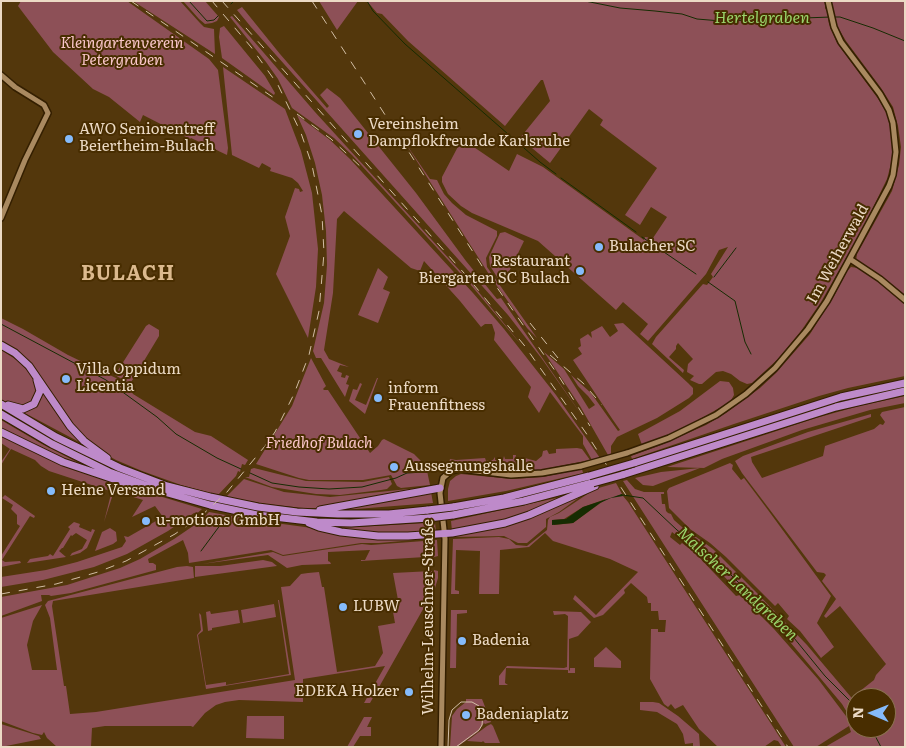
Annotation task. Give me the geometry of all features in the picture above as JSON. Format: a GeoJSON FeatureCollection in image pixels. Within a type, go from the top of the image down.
{"type":"FeatureCollection","features":[{"type":"Feature","properties":{"kind":"highway"},"geometry":{"type":"LineString","coordinates":[[1,346],[29,370],[37,380],[40,391],[37,401],[27,408],[14,408],[1,403]]}},
{"type":"Feature","properties":{"kind":"highway"},"geometry":{"type":"LineString","coordinates":[[1,346],[15,353],[29,366],[70,426],[84,441],[112,464]]}},
{"type":"Feature","properties":{"kind":"highway"},"geometry":{"type":"LineString","coordinates":[[304,521],[319,527],[357,534],[393,536],[445,534],[505,523],[529,516],[592,482],[634,463],[832,400],[905,383]]}},
{"type":"Feature","properties":{"kind":"highway"},"geometry":{"type":"LineString","coordinates":[[1,414],[52,444],[81,458],[136,483],[164,492],[233,511],[304,521],[351,523],[453,511],[504,498],[622,475],[836,407],[905,391]]}},
{"type":"Feature","properties":{"kind":"highway"},"geometry":{"type":"LineString","coordinates":[[1,403],[56,438],[112,464],[183,491],[258,507],[305,512],[429,514]]}},
{"type":"Feature","properties":{"kind":"highway"},"geometry":{"type":"LineString","coordinates":[[1,432],[63,462],[142,489],[164,492]]}},
{"type":"Feature","properties":{"kind":"highway"},"geometry":{"type":"LineString","coordinates":[[305,512],[338,508],[440,488]]}},
{"type":"Feature","properties":{"kind":"street","name":"Im Weiherwald"},"geometry":{"type":"LineString","coordinates":[[440,488],[447,473],[459,469],[494,474],[528,475],[582,466],[642,448],[684,432],[716,415],[746,394],[775,368],[817,316],[850,260],[889,186],[895,164],[896,143],[889,110],[872,83],[841,42],[828,1]]}},
{"type":"Feature","properties":{"kind":"street"},"geometry":{"type":"LineString","coordinates":[[1,75],[16,88],[44,105],[48,113],[25,160],[1,218]]}},
{"type":"Feature","properties":{"kind":"street"},"geometry":{"type":"LineString","coordinates":[[850,260],[880,279],[905,300]]}},
{"type":"Feature","properties":{"kind":"street","name":"Wilhelm-Leuschner-Straße"},"geometry":{"type":"LineString","coordinates":[[440,488],[445,534],[440,747]]}},
{"type":"Feature","properties":{"kind":"green space","name":"Kleingartenverein Petergraben"},"geometry":{"type":"Polygon","coordinates":[[[21,1],[127,1],[209,59],[218,70],[228,148],[227,155],[143,115],[140,122],[109,97],[93,89],[53,52],[18,6],[21,1]]]}},
{"type":"Feature","properties":{"kind":"green space","name":"Kleingartenverein Petergraben"},"geometry":{"type":"Polygon","coordinates":[[[133,1],[180,1],[204,27],[214,29],[215,54],[133,1]]]}},
{"type":"Feature","properties":{"kind":"green space"},"geometry":{"type":"Polygon","coordinates":[[[183,1],[205,1],[219,17],[217,21],[205,24],[183,1]]]}},
{"type":"Feature","properties":{"kind":"green space"},"geometry":{"type":"Polygon","coordinates":[[[319,1],[358,1],[337,30],[319,1]]]}},
{"type":"Feature","properties":{"kind":"green space"},"geometry":{"type":"Polygon","coordinates":[[[367,1],[825,1],[829,24],[837,43],[879,100],[887,114],[893,148],[887,179],[863,228],[821,302],[778,359],[752,383],[747,384],[723,371],[716,372],[702,384],[699,384],[690,380],[694,376],[687,372],[688,364],[693,359],[678,343],[676,349],[669,357],[684,370],[683,373],[652,344],[703,284],[707,285],[713,277],[711,274],[728,247],[719,250],[706,274],[648,341],[640,334],[648,324],[623,302],[616,310],[538,241],[472,213],[461,206],[448,194],[442,182],[442,177],[462,139],[509,171],[517,154],[543,167],[644,240],[645,237],[653,238],[667,217],[651,207],[640,225],[625,215],[657,168],[600,125],[603,120],[589,109],[550,163],[520,138],[550,101],[543,80],[541,80],[505,126],[408,41],[382,14],[377,13],[367,1]]]}},
{"type":"Feature","properties":{"kind":"green space"},"geometry":{"type":"Polygon","coordinates":[[[831,1],[905,1],[905,295],[873,270],[856,261],[857,254],[892,191],[899,165],[901,147],[893,107],[837,26],[831,1]]]}},
{"type":"Feature","properties":{"kind":"green space"},"geometry":{"type":"Polygon","coordinates":[[[242,7],[327,108],[329,106],[320,95],[327,88],[340,98],[416,193],[466,261],[497,299],[501,298],[583,417],[508,315],[251,27],[237,10],[242,7]]]}},
{"type":"Feature","properties":{"kind":"green space"},"geometry":{"type":"Polygon","coordinates":[[[232,16],[315,112],[473,285],[523,347],[470,284],[352,155],[334,138],[292,108],[278,79],[230,17],[232,16]]]}},
{"type":"Feature","properties":{"kind":"green space","name":"Kleingartenverein Petergraben"},"geometry":{"type":"Polygon","coordinates":[[[224,26],[265,76],[275,93],[274,95],[222,58],[219,37],[220,28],[224,26]]]}},
{"type":"Feature","properties":{"kind":"green space"},"geometry":{"type":"Polygon","coordinates":[[[223,67],[285,109],[301,151],[312,193],[318,249],[316,287],[308,338],[276,274],[290,236],[285,217],[295,188],[299,189],[300,192],[303,191],[292,178],[270,171],[271,168],[262,163],[259,168],[232,155],[223,67]]]}},
{"type":"Feature","properties":{"kind":"green space"},"geometry":{"type":"Polygon","coordinates":[[[297,115],[330,140],[350,159],[473,293],[556,395],[600,458],[592,460],[583,444],[583,436],[550,392],[539,413],[528,397],[531,387],[494,340],[495,333],[492,324],[485,324],[481,327],[424,261],[420,271],[411,268],[344,211],[337,219],[333,293],[324,350],[329,359],[349,367],[340,365],[337,371],[342,373],[341,377],[349,376],[346,384],[349,385],[345,397],[321,358],[316,358],[313,351],[324,303],[327,265],[326,231],[322,195],[315,163],[297,115]]]}},
{"type":"Feature","properties":{"kind":"green space"},"geometry":{"type":"Polygon","coordinates":[[[404,141],[430,179],[437,180],[444,194],[452,203],[466,215],[497,231],[497,236],[486,258],[487,267],[537,338],[527,328],[492,279],[404,141]]]}},
{"type":"Feature","properties":{"kind":"green space"},"geometry":{"type":"Polygon","coordinates":[[[505,232],[524,241],[503,284],[490,266],[489,257],[500,233],[505,232]]]}},
{"type":"Feature","properties":{"kind":"green space"},"geometry":{"type":"Polygon","coordinates":[[[851,267],[858,268],[869,274],[905,303],[905,376],[819,396],[632,459],[631,456],[706,425],[760,388],[776,373],[810,334],[851,267]]]}},
{"type":"Feature","properties":{"kind":"green space"},"geometry":{"type":"Polygon","coordinates":[[[378,268],[388,277],[383,289],[390,292],[378,323],[358,315],[378,268]]]}},
{"type":"Feature","properties":{"kind":"green space"},"geometry":{"type":"Polygon","coordinates":[[[1,318],[68,355],[118,379],[128,386],[133,394],[195,432],[211,436],[248,460],[245,465],[242,464],[240,472],[238,471],[236,476],[218,495],[181,485],[142,471],[100,451],[78,431],[41,378],[1,343],[1,318]]]}},
{"type":"Feature","properties":{"kind":"green space"},"geometry":{"type":"Polygon","coordinates":[[[623,323],[693,388],[693,394],[657,418],[617,437],[611,446],[611,454],[608,455],[580,406],[544,352],[564,369],[589,409],[595,405],[571,375],[591,393],[618,431],[620,430],[573,360],[582,354],[578,348],[581,346],[580,339],[588,334],[592,338],[591,332],[602,326],[610,337],[618,331],[614,324],[623,323]]]}},
{"type":"Feature","properties":{"kind":"green space"},"geometry":{"type":"Polygon","coordinates":[[[149,324],[159,330],[159,336],[130,384],[115,375],[149,324]]]}},
{"type":"Feature","properties":{"kind":"green space"},"geometry":{"type":"Polygon","coordinates":[[[1,350],[20,362],[36,381],[38,390],[34,401],[26,406],[9,404],[1,399],[1,350]]]}},
{"type":"Feature","properties":{"kind":"green space","name":"Friedhof Bulach"},"geometry":{"type":"Polygon","coordinates":[[[311,358],[326,386],[323,389],[328,390],[370,453],[384,439],[414,454],[426,466],[430,485],[401,488],[397,486],[391,475],[363,480],[309,480],[256,464],[292,406],[311,358]]]}},
{"type":"Feature","properties":{"kind":"green space"},"geometry":{"type":"Polygon","coordinates":[[[377,378],[365,414],[349,401],[353,389],[357,390],[360,383],[362,384],[355,400],[366,405],[377,378]]]}},
{"type":"Feature","properties":{"kind":"green space"},"geometry":{"type":"Polygon","coordinates":[[[720,381],[729,382],[733,388],[734,395],[730,402],[675,433],[642,445],[638,434],[680,411],[720,381]]]}},
{"type":"Feature","properties":{"kind":"green space"},"geometry":{"type":"Polygon","coordinates":[[[905,386],[905,388],[829,406],[688,450],[784,417],[847,399],[905,386]]]}},
{"type":"Feature","properties":{"kind":"green space"},"geometry":{"type":"Polygon","coordinates":[[[41,387],[83,444],[21,411],[28,409],[41,387]]]}},
{"type":"Feature","properties":{"kind":"green space"},"geometry":{"type":"Polygon","coordinates":[[[905,396],[905,403],[870,410],[802,430],[722,459],[704,468],[667,467],[816,418],[905,396]]]}},
{"type":"Feature","properties":{"kind":"green space"},"geometry":{"type":"Polygon","coordinates":[[[905,407],[905,747],[825,747],[846,735],[846,738],[896,738],[896,688],[864,688],[874,680],[886,664],[840,606],[826,618],[824,616],[836,599],[822,581],[826,575],[817,572],[735,461],[743,456],[808,432],[871,414],[871,417],[751,457],[762,478],[823,456],[825,446],[874,429],[880,424],[883,425],[885,422],[880,415],[882,412],[905,407]]]}},
{"type":"Feature","properties":{"kind":"green space"},"geometry":{"type":"Polygon","coordinates":[[[1,420],[98,473],[65,461],[1,430],[1,420]]]}},
{"type":"Feature","properties":{"kind":"green space"},"geometry":{"type":"Polygon","coordinates":[[[1,434],[123,485],[202,509],[195,515],[194,513],[168,531],[127,554],[94,567],[43,580],[1,587],[1,577],[46,570],[122,547],[126,541],[124,536],[128,537],[163,517],[155,506],[132,517],[143,500],[114,491],[104,522],[111,494],[110,491],[49,471],[35,460],[11,449],[1,465],[10,449],[1,443],[1,434]]]}},
{"type":"Feature","properties":{"kind":"green space"},"geometry":{"type":"Polygon","coordinates":[[[556,449],[582,449],[590,460],[535,471],[501,472],[461,464],[450,466],[449,463],[450,459],[485,458],[486,461],[493,460],[495,457],[495,460],[503,460],[504,456],[505,459],[513,459],[513,455],[516,455],[515,459],[520,460],[521,457],[536,461],[542,456],[543,451],[547,450],[549,454],[556,453],[556,449]]]}},
{"type":"Feature","properties":{"kind":"green space"},"geometry":{"type":"Polygon","coordinates":[[[730,463],[733,465],[732,469],[741,480],[744,478],[831,596],[817,623],[834,647],[821,658],[800,631],[787,619],[789,616],[778,603],[775,606],[726,557],[690,529],[669,508],[667,491],[669,488],[730,463]]]}},
{"type":"Feature","properties":{"kind":"green space"},"geometry":{"type":"Polygon","coordinates":[[[254,468],[306,481],[363,482],[389,477],[392,484],[387,489],[381,490],[340,495],[316,494],[272,487],[245,477],[249,477],[251,469],[254,468]]]}},
{"type":"Feature","properties":{"kind":"green space"},"geometry":{"type":"Polygon","coordinates":[[[700,468],[653,486],[643,485],[635,478],[661,472],[700,468]]]}},
{"type":"Feature","properties":{"kind":"green space"},"geometry":{"type":"Polygon","coordinates":[[[582,469],[583,473],[506,491],[448,501],[450,481],[461,474],[512,479],[543,477],[582,469]]]}},
{"type":"Feature","properties":{"kind":"green space"},"geometry":{"type":"Polygon","coordinates":[[[244,479],[284,492],[330,497],[428,487],[323,508],[303,508],[226,497],[244,479]]]}},
{"type":"Feature","properties":{"kind":"green space"},"geometry":{"type":"Polygon","coordinates":[[[627,480],[635,489],[644,492],[664,492],[664,494],[661,494],[662,504],[665,504],[666,511],[671,514],[674,520],[713,549],[807,645],[846,691],[846,711],[785,636],[703,556],[672,532],[670,537],[695,553],[736,596],[740,595],[774,629],[818,679],[846,716],[846,728],[816,747],[794,747],[623,481],[627,480]]]}},
{"type":"Feature","properties":{"kind":"green space"},"geometry":{"type":"Polygon","coordinates":[[[616,483],[622,494],[617,496],[623,496],[628,502],[786,747],[782,747],[778,741],[774,740],[764,747],[718,747],[699,729],[683,705],[675,709],[671,704],[668,707],[664,704],[650,679],[651,629],[665,632],[666,620],[659,620],[658,611],[651,611],[651,603],[648,603],[647,597],[631,583],[624,590],[625,593],[603,615],[594,618],[573,599],[575,595],[596,615],[638,572],[610,559],[553,541],[545,533],[529,547],[500,550],[499,594],[479,594],[480,551],[456,550],[455,590],[459,591],[459,594],[451,594],[453,539],[499,537],[509,539],[516,545],[527,546],[547,530],[550,517],[595,489],[616,483]],[[606,499],[583,507],[564,519],[553,520],[554,525],[573,523],[606,499]]]}},
{"type":"Feature","properties":{"kind":"green space"},"geometry":{"type":"Polygon","coordinates":[[[591,489],[546,519],[546,527],[527,543],[518,543],[504,536],[454,536],[487,529],[591,489]]]}},
{"type":"Feature","properties":{"kind":"green space"},"geometry":{"type":"Polygon","coordinates":[[[431,492],[433,503],[343,510],[343,509],[431,492]]]}},
{"type":"Feature","properties":{"kind":"green space"},"geometry":{"type":"Polygon","coordinates":[[[5,495],[35,516],[34,518],[30,516],[2,560],[5,562],[20,561],[21,563],[1,567],[1,556],[20,526],[17,524],[17,515],[11,509],[13,505],[2,498],[5,495]]]}},
{"type":"Feature","properties":{"kind":"green space"},"geometry":{"type":"Polygon","coordinates":[[[561,497],[520,517],[452,531],[451,521],[561,497]]]}},
{"type":"Feature","properties":{"kind":"green space"},"geometry":{"type":"Polygon","coordinates":[[[209,512],[312,528],[436,538],[361,543],[283,555],[271,550],[189,563],[188,553],[183,540],[148,559],[149,563],[156,565],[156,570],[71,593],[51,596],[41,595],[42,601],[1,616],[1,597],[67,585],[120,568],[140,559],[174,539],[202,520],[209,512]]]}},
{"type":"Feature","properties":{"kind":"green space"},"geometry":{"type":"Polygon","coordinates":[[[74,522],[80,524],[79,527],[91,532],[92,529],[95,530],[87,548],[80,553],[70,556],[72,553],[82,549],[87,540],[76,533],[71,535],[59,551],[66,557],[27,563],[30,559],[50,554],[53,556],[70,529],[68,527],[74,522]]]}},
{"type":"Feature","properties":{"kind":"green space"},"geometry":{"type":"Polygon","coordinates":[[[435,523],[436,532],[394,535],[338,528],[435,523]]]}},
{"type":"Feature","properties":{"kind":"green space"},"geometry":{"type":"Polygon","coordinates":[[[110,528],[116,532],[117,541],[95,551],[102,532],[110,528]]]}},
{"type":"Feature","properties":{"kind":"green space"},"geometry":{"type":"Polygon","coordinates":[[[437,540],[438,556],[427,559],[425,557],[361,561],[365,560],[370,550],[328,552],[328,561],[331,564],[302,565],[287,568],[268,555],[202,564],[273,552],[283,556],[362,544],[437,540]]]}},
{"type":"Feature","properties":{"kind":"green space"},"geometry":{"type":"Polygon","coordinates":[[[263,560],[272,562],[277,566],[195,577],[195,566],[220,566],[263,560]]]}},
{"type":"Feature","properties":{"kind":"green space"},"geometry":{"type":"Polygon","coordinates":[[[187,566],[193,567],[194,578],[53,601],[52,606],[64,686],[66,686],[70,714],[96,712],[295,680],[281,587],[290,586],[301,574],[319,572],[322,587],[324,587],[337,672],[375,666],[383,653],[378,626],[395,623],[391,601],[398,600],[393,573],[432,571],[432,587],[429,590],[433,589],[434,570],[438,571],[438,578],[435,588],[370,703],[364,703],[385,666],[303,679],[303,702],[239,700],[225,702],[216,705],[205,713],[193,727],[105,726],[92,728],[91,747],[57,747],[47,738],[44,732],[42,735],[33,733],[1,721],[1,618],[42,605],[33,621],[27,645],[32,670],[57,670],[50,618],[45,605],[48,601],[187,566]]]}},
{"type":"Feature","properties":{"kind":"green space"},"geometry":{"type":"Polygon","coordinates":[[[278,600],[291,675],[206,689],[197,635],[201,630],[199,613],[201,615],[203,631],[198,635],[206,685],[226,682],[226,685],[289,674],[278,600]]]}},
{"type":"Feature","properties":{"kind":"green space"},"geometry":{"type":"Polygon","coordinates":[[[274,604],[276,617],[243,623],[241,610],[274,604]]]}},
{"type":"Feature","properties":{"kind":"green space"},"geometry":{"type":"Polygon","coordinates":[[[238,610],[240,623],[212,628],[212,630],[208,631],[206,612],[210,611],[211,614],[238,610]]]}},
{"type":"Feature","properties":{"kind":"green space"},"geometry":{"type":"Polygon","coordinates":[[[451,610],[467,610],[467,613],[457,614],[456,668],[450,668],[451,610]]]}},
{"type":"Feature","properties":{"kind":"green space"},"geometry":{"type":"Polygon","coordinates":[[[553,611],[581,612],[591,622],[578,636],[569,639],[569,670],[570,668],[575,668],[575,673],[568,673],[568,670],[506,668],[505,683],[508,685],[499,685],[499,676],[507,666],[567,667],[568,616],[565,614],[554,615],[553,611]]]}},
{"type":"Feature","properties":{"kind":"green space"},"geometry":{"type":"Polygon","coordinates":[[[606,647],[621,661],[621,668],[594,667],[594,658],[606,647]]]}},
{"type":"Feature","properties":{"kind":"green space"},"geometry":{"type":"Polygon","coordinates":[[[466,699],[482,699],[491,722],[484,723],[478,732],[457,747],[450,747],[452,716],[466,702],[466,699]]]}},
{"type":"Feature","properties":{"kind":"green space"},"geometry":{"type":"Polygon","coordinates":[[[640,702],[659,703],[678,716],[699,734],[700,747],[693,747],[693,743],[685,744],[683,734],[677,724],[657,712],[640,710],[640,702]]]}},
{"type":"Feature","properties":{"kind":"green space"},"geometry":{"type":"Polygon","coordinates":[[[247,716],[284,716],[284,739],[246,738],[247,716]]]}},
{"type":"Feature","properties":{"kind":"green space"},"geometry":{"type":"Polygon","coordinates":[[[364,717],[372,717],[367,727],[371,727],[371,736],[360,736],[353,747],[347,747],[364,717]]]}},
{"type":"Feature","properties":{"kind":"green space"},"geometry":{"type":"Polygon","coordinates":[[[1,724],[39,736],[41,739],[1,747],[1,724]]]}},
{"type":"Feature","properties":{"kind":"green space"},"geometry":{"type":"Polygon","coordinates":[[[491,724],[500,743],[467,741],[487,726],[491,724]]]}},
{"type":"Feature","properties":{"kind":"shaded area"},"geometry":{"type":"Polygon","coordinates":[[[622,494],[623,496],[611,498],[600,503],[573,523],[552,525],[552,520],[566,519],[583,507],[622,494]]]}},
{"type":"Feature","properties":{"kind":"waterway"},"geometry":{"type":"LineString","coordinates":[[189,1],[207,21],[214,20],[218,16]]}},
{"type":"Feature","properties":{"kind":"waterway"},"geometry":{"type":"LineString","coordinates":[[231,4],[234,1]]}},
{"type":"Feature","properties":{"kind":"waterway"},"geometry":{"type":"LineString","coordinates":[[367,1],[373,11],[405,44],[556,174]]}},
{"type":"Feature","properties":{"kind":"waterway","name":"Hertelgraben"},"geometry":{"type":"LineString","coordinates":[[585,1],[620,8],[682,14],[697,19],[721,21],[831,17]]}},
{"type":"Feature","properties":{"kind":"waterway","name":"Hertelgraben"},"geometry":{"type":"LineString","coordinates":[[835,17],[873,28],[905,41]]}},
{"type":"Feature","properties":{"kind":"waterway"},"geometry":{"type":"LineString","coordinates":[[561,178],[636,232]]}},
{"type":"Feature","properties":{"kind":"waterway"},"geometry":{"type":"LineString","coordinates":[[642,237],[696,274]]}},
{"type":"Feature","properties":{"kind":"waterway"},"geometry":{"type":"LineString","coordinates":[[714,277],[736,248]]}},
{"type":"Feature","properties":{"kind":"waterway"},"geometry":{"type":"LineString","coordinates":[[708,282],[735,301],[745,342],[751,354]]}},
{"type":"Feature","properties":{"kind":"waterway","name":"Malscher Landgraben"},"geometry":{"type":"LineString","coordinates":[[1,324],[106,380],[157,417],[176,434],[217,458],[241,469]]}},
{"type":"Feature","properties":{"kind":"waterway","name":"Malscher Landgraben"},"geometry":{"type":"LineString","coordinates":[[417,471],[424,470]]}},
{"type":"Feature","properties":{"kind":"waterway","name":"Malscher Landgraben"},"geometry":{"type":"LineString","coordinates":[[250,473],[272,483],[329,489],[362,487],[396,478],[407,473],[424,472]]}},
{"type":"Feature","properties":{"kind":"waterway","name":"Malscher Landgraben"},"geometry":{"type":"LineString","coordinates":[[623,495],[643,498],[677,530],[723,567],[794,638],[825,676],[846,697]]}},
{"type":"Feature","properties":{"kind":"waterway"},"geometry":{"type":"LineString","coordinates":[[201,551],[221,524]]}},
{"type":"Feature","properties":{"kind":"waterway","name":"Malscher Landgraben"},"geometry":{"type":"LineString","coordinates":[[876,738],[881,747]]}},
{"type":"Feature","properties":{"kind":"tram line"},"geometry":{"type":"LineString","coordinates":[[448,747],[449,720],[452,710],[461,702],[472,702],[479,706],[483,713],[482,725],[479,730],[456,747]]}},
{"type":"Feature","properties":{"kind":"railway"},"geometry":{"type":"LineString","coordinates":[[131,1],[280,102]]}},
{"type":"Feature","properties":{"kind":"railway"},"geometry":{"type":"LineString","coordinates":[[1,594],[56,584],[98,572],[126,561],[175,534],[201,516],[227,492],[275,432],[294,394],[309,355],[319,311],[324,253],[322,215],[312,165],[301,133],[278,85],[251,47],[212,1]]}},
{"type":"Feature","properties":{"kind":"railway"},"geometry":{"type":"LineString","coordinates":[[222,1],[464,273],[524,345],[586,433],[788,747]]}},
{"type":"Feature","properties":{"kind":"railway"},"geometry":{"type":"LineString","coordinates":[[312,1],[482,266],[558,375],[590,426]]}},
{"type":"Feature","properties":{"kind":"railway"},"geometry":{"type":"LineString","coordinates":[[297,114],[331,139],[362,168]]}},
{"type":"Feature","properties":{"kind":"railway"},"geometry":{"type":"LineString","coordinates":[[530,323],[558,358]]}},
{"type":"Feature","properties":{"kind":"railway"},"geometry":{"type":"LineString","coordinates":[[550,355],[583,383],[602,405]]}},
{"type":"Feature","properties":{"kind":"place","name":"Vereinsheim Dampflokfreunde Karlsruhe"},"geometry":{"type":"Point","coordinates":[358,134]}},
{"type":"Feature","properties":{"kind":"place","name":"AWO Seniorentreff Beiertheim-Bulach"},"geometry":{"type":"Point","coordinates":[69,139]}},
{"type":"Feature","properties":{"kind":"place","name":"Bulacher SC"},"geometry":{"type":"Point","coordinates":[599,247]}},
{"type":"Feature","properties":{"kind":"place","name":"Restaurant Biergarten SC Bulach"},"geometry":{"type":"Point","coordinates":[580,271]}},
{"type":"Feature","properties":{"kind":"place","name":"Villa Oppidum Licentia"},"geometry":{"type":"Point","coordinates":[66,379]}},
{"type":"Feature","properties":{"kind":"place","name":"inform Frauenfitness"},"geometry":{"type":"Point","coordinates":[378,398]}},
{"type":"Feature","properties":{"kind":"place","name":"Aussegnungshalle"},"geometry":{"type":"Point","coordinates":[394,467]}},
{"type":"Feature","properties":{"kind":"place","name":"Heine Versand"},"geometry":{"type":"Point","coordinates":[51,491]}},
{"type":"Feature","properties":{"kind":"place","name":"u-motions GmbH"},"geometry":{"type":"Point","coordinates":[146,521]}},
{"type":"Feature","properties":{"kind":"place","name":"LUBW"},"geometry":{"type":"Point","coordinates":[343,607]}},
{"type":"Feature","properties":{"kind":"place","name":"Badenia"},"geometry":{"type":"Point","coordinates":[462,641]}},
{"type":"Feature","properties":{"kind":"place","name":"EDEKA Holzer"},"geometry":{"type":"Point","coordinates":[409,692]}},
{"type":"Feature","properties":{"kind":"place","name":"Badeniaplatz"},"geometry":{"type":"Point","coordinates":[466,715]}},
{"type":"Feature","properties":{"kind":"district","name":"BULACH"},"geometry":{"type":"Point","coordinates":[128,274]}}]}
